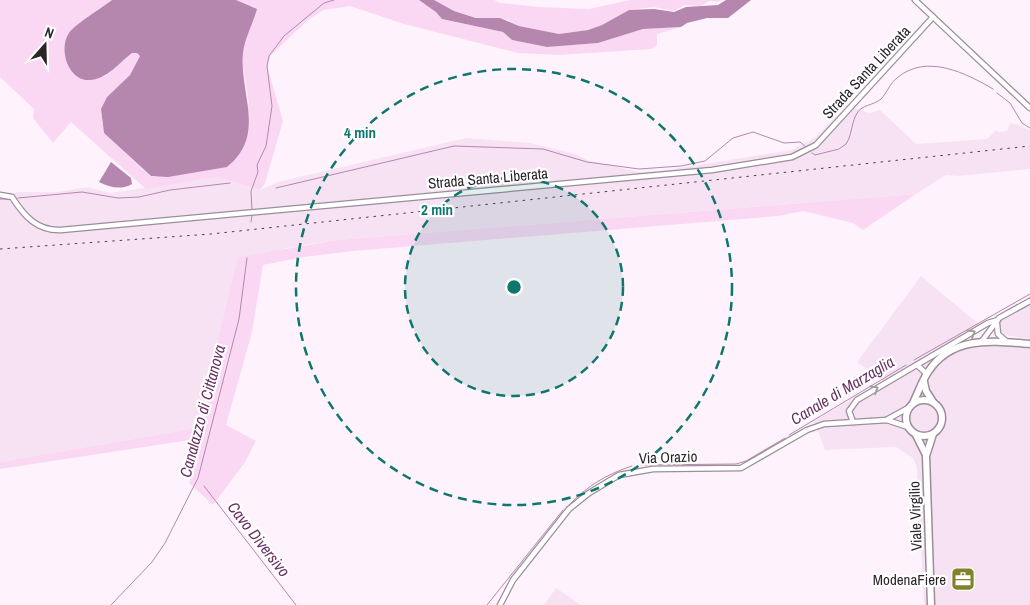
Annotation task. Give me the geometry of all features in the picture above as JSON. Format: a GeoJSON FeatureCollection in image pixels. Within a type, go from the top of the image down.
{"type":"FeatureCollection","features":[{"type":"Feature","properties":{"kind":"street"},"geometry":{"type":"LineString","coordinates":[[915,0],[1030,108]]}},
{"type":"Feature","properties":{"kind":"street","name":"Strada Santa Liberata"},"geometry":{"type":"LineString","coordinates":[[0,195],[12,197],[33,223],[51,230],[246,214],[712,170],[792,157],[816,145],[933,17]]}},
{"type":"Feature","properties":{"kind":"street"},"geometry":{"type":"LineString","coordinates":[[853,422],[849,413],[851,404],[988,323],[998,320],[1030,301]]}},
{"type":"Feature","properties":{"kind":"street"},"geometry":{"type":"LineString","coordinates":[[982,341],[998,320]]}},
{"type":"Feature","properties":{"kind":"street"},"geometry":{"type":"LineString","coordinates":[[998,320],[998,334],[1008,342]]}},
{"type":"Feature","properties":{"kind":"street"},"geometry":{"type":"LineString","coordinates":[[917,365],[926,377],[926,391],[940,410],[942,420],[940,427],[933,434],[924,436],[916,434],[908,427],[905,416],[926,377],[938,360],[965,344],[982,341],[1030,344]]}},
{"type":"Feature","properties":{"kind":"street"},"geometry":{"type":"LineString","coordinates":[[913,403],[926,400],[934,403]]}},
{"type":"Feature","properties":{"kind":"street","name":"Via Orazio"},"geometry":{"type":"LineString","coordinates":[[887,420],[908,408]]}},
{"type":"Feature","properties":{"kind":"street","name":"Via Orazio"},"geometry":{"type":"LineString","coordinates":[[500,605],[513,580],[564,515],[589,493],[611,479],[633,471],[652,469],[741,468],[813,427],[887,420],[908,427]]}},
{"type":"Feature","properties":{"kind":"street","name":"Viale Virgilio"},"geometry":{"type":"LineString","coordinates":[[916,434],[926,456]]}},
{"type":"Feature","properties":{"kind":"street","name":"Viale Virgilio"},"geometry":{"type":"LineString","coordinates":[[931,605],[926,456],[933,434]]}},
{"type":"Feature","properties":{"kind":"shaded area"},"geometry":{"type":"Polygon","coordinates":[[[0,0],[112,0],[71,30],[104,77],[132,53],[137,53],[140,56],[130,75],[107,97],[101,110],[104,133],[150,176],[156,177],[249,104],[243,67],[243,52],[255,7],[244,5],[236,0],[419,0],[437,12],[442,19],[503,32],[512,40],[547,47],[598,43],[643,29],[681,27],[657,34],[657,45],[651,49],[559,55],[518,53],[404,24],[350,6],[324,10],[309,19],[270,56],[267,66],[283,121],[265,183],[260,190],[216,177],[146,189],[71,122],[53,143],[33,118],[34,109],[0,77],[0,0]]]}},
{"type":"Feature","properties":{"kind":"shaded area"},"geometry":{"type":"Polygon","coordinates":[[[112,0],[236,0],[257,9],[243,53],[249,127],[246,141],[239,155],[227,167],[168,177],[151,176],[104,133],[101,109],[107,97],[130,75],[140,56],[137,53],[132,53],[102,77],[90,80],[76,76],[71,70],[67,63],[65,47],[66,39],[72,30],[112,0]]]}},
{"type":"Feature","properties":{"kind":"shaded area"},"geometry":{"type":"Polygon","coordinates":[[[419,0],[434,0],[454,11],[476,18],[500,18],[519,26],[559,34],[588,30],[602,25],[629,10],[654,9],[674,12],[686,7],[718,5],[726,0],[751,0],[728,18],[707,18],[687,23],[681,27],[643,29],[598,43],[547,47],[512,40],[503,32],[442,19],[436,12],[419,0]]]}},
{"type":"Feature","properties":{"kind":"shaded area"},"geometry":{"type":"Polygon","coordinates":[[[434,0],[494,0],[501,3],[539,7],[589,9],[630,0],[722,0],[718,2],[710,1],[700,6],[684,5],[674,11],[654,7],[629,10],[602,25],[588,30],[558,34],[519,26],[508,20],[477,18],[454,11],[434,0]]]}},
{"type":"Feature","properties":{"kind":"shaded area"},"geometry":{"type":"Polygon","coordinates":[[[848,105],[869,113],[880,110],[916,144],[987,139],[996,130],[998,132],[1007,131],[1010,123],[1019,125],[1030,131],[1030,169],[959,176],[946,175],[916,194],[337,240],[287,248],[235,267],[197,428],[0,462],[0,197],[18,192],[58,192],[87,187],[110,193],[216,177],[260,190],[278,182],[466,138],[530,143],[576,154],[587,160],[639,172],[660,171],[792,150],[814,138],[848,105]]]}},
{"type":"Feature","properties":{"kind":"shaded area"},"geometry":{"type":"Polygon","coordinates":[[[111,162],[131,178],[132,184],[116,188],[99,182],[111,162]]]}},
{"type":"Feature","properties":{"kind":"shaded area"},"geometry":{"type":"Polygon","coordinates":[[[916,194],[863,230],[853,223],[803,211],[778,216],[353,251],[303,257],[263,265],[252,332],[226,425],[256,441],[245,462],[213,505],[189,483],[203,438],[0,469],[0,462],[197,428],[235,267],[240,257],[337,240],[916,194]]]}},
{"type":"Feature","properties":{"kind":"shaded area"},"geometry":{"type":"Polygon","coordinates":[[[921,276],[980,325],[964,335],[973,348],[1005,346],[1030,349],[1030,605],[924,605],[917,467],[913,458],[896,447],[825,450],[814,421],[883,381],[857,362],[921,276]]]}},
{"type":"Feature","properties":{"kind":"shaded area"},"geometry":{"type":"Polygon","coordinates":[[[1030,299],[1030,339],[1003,335],[998,327],[999,316],[1030,299]]]}},
{"type":"Feature","properties":{"kind":"shaded area"},"geometry":{"type":"Polygon","coordinates":[[[556,588],[581,605],[544,605],[556,588]]]}},
{"type":"Feature","properties":{"kind":"waterway","name":"Canalazzo di Cittanova"},"geometry":{"type":"LineString","coordinates":[[252,211],[251,191],[258,172],[257,165],[266,146],[272,106],[267,66],[269,56],[284,36],[324,3],[334,0]]}},
{"type":"Feature","properties":{"kind":"waterway"},"geometry":{"type":"LineString","coordinates":[[812,153],[815,155],[839,149],[846,144],[858,111],[881,99],[895,80],[908,71],[920,67],[946,68],[971,77],[993,89]]}},
{"type":"Feature","properties":{"kind":"waterway"},"geometry":{"type":"LineString","coordinates":[[997,93],[1010,103],[1022,123],[1030,128]]}},
{"type":"Feature","properties":{"kind":"waterway"},"geometry":{"type":"LineString","coordinates":[[276,188],[454,146],[543,149],[587,162],[639,169],[681,166],[705,161],[733,138],[753,132],[784,143],[800,142],[806,147]]}},
{"type":"Feature","properties":{"kind":"waterway"},"geometry":{"type":"LineString","coordinates":[[18,198],[82,192],[118,198],[139,197],[170,190],[230,183]]}},
{"type":"Feature","properties":{"kind":"waterway"},"geometry":{"type":"LineString","coordinates":[[0,199],[9,199]]}},
{"type":"Feature","properties":{"kind":"waterway","name":"Canalazzo di Cittanova"},"geometry":{"type":"LineString","coordinates":[[251,222],[252,215]]}},
{"type":"Feature","properties":{"kind":"waterway","name":"Canalazzo di Cittanova"},"geometry":{"type":"LineString","coordinates":[[111,605],[152,562],[165,543],[198,478],[239,319],[247,258]]}},
{"type":"Feature","properties":{"kind":"waterway","name":"Canale di Marzaglia"},"geometry":{"type":"LineString","coordinates":[[914,360],[1030,294]]}},
{"type":"Feature","properties":{"kind":"waterway","name":"Canale di Marzaglia"},"geometry":{"type":"LineString","coordinates":[[789,435],[906,365]]}},
{"type":"Feature","properties":{"kind":"waterway","name":"Canale di Marzaglia"},"geometry":{"type":"LineString","coordinates":[[641,465],[736,464],[746,461],[785,438]]}},
{"type":"Feature","properties":{"kind":"waterway","name":"Canale di Marzaglia"},"geometry":{"type":"LineString","coordinates":[[569,505],[598,481],[632,466]]}},
{"type":"Feature","properties":{"kind":"waterway","name":"Cavo Diversivo"},"geometry":{"type":"LineString","coordinates":[[204,486],[296,605]]}},
{"type":"Feature","properties":{"kind":"waterway","name":"Canale di Marzaglia"},"geometry":{"type":"LineString","coordinates":[[487,605],[563,510]]}},
{"type":"Feature","properties":{"kind":"railway"},"geometry":{"type":"LineString","coordinates":[[0,249],[211,234],[1030,146]]}},
{"type":"Feature","properties":{"kind":"place","name":"ModenaFiere"},"geometry":{"type":"Point","coordinates":[963,579]}}]}
